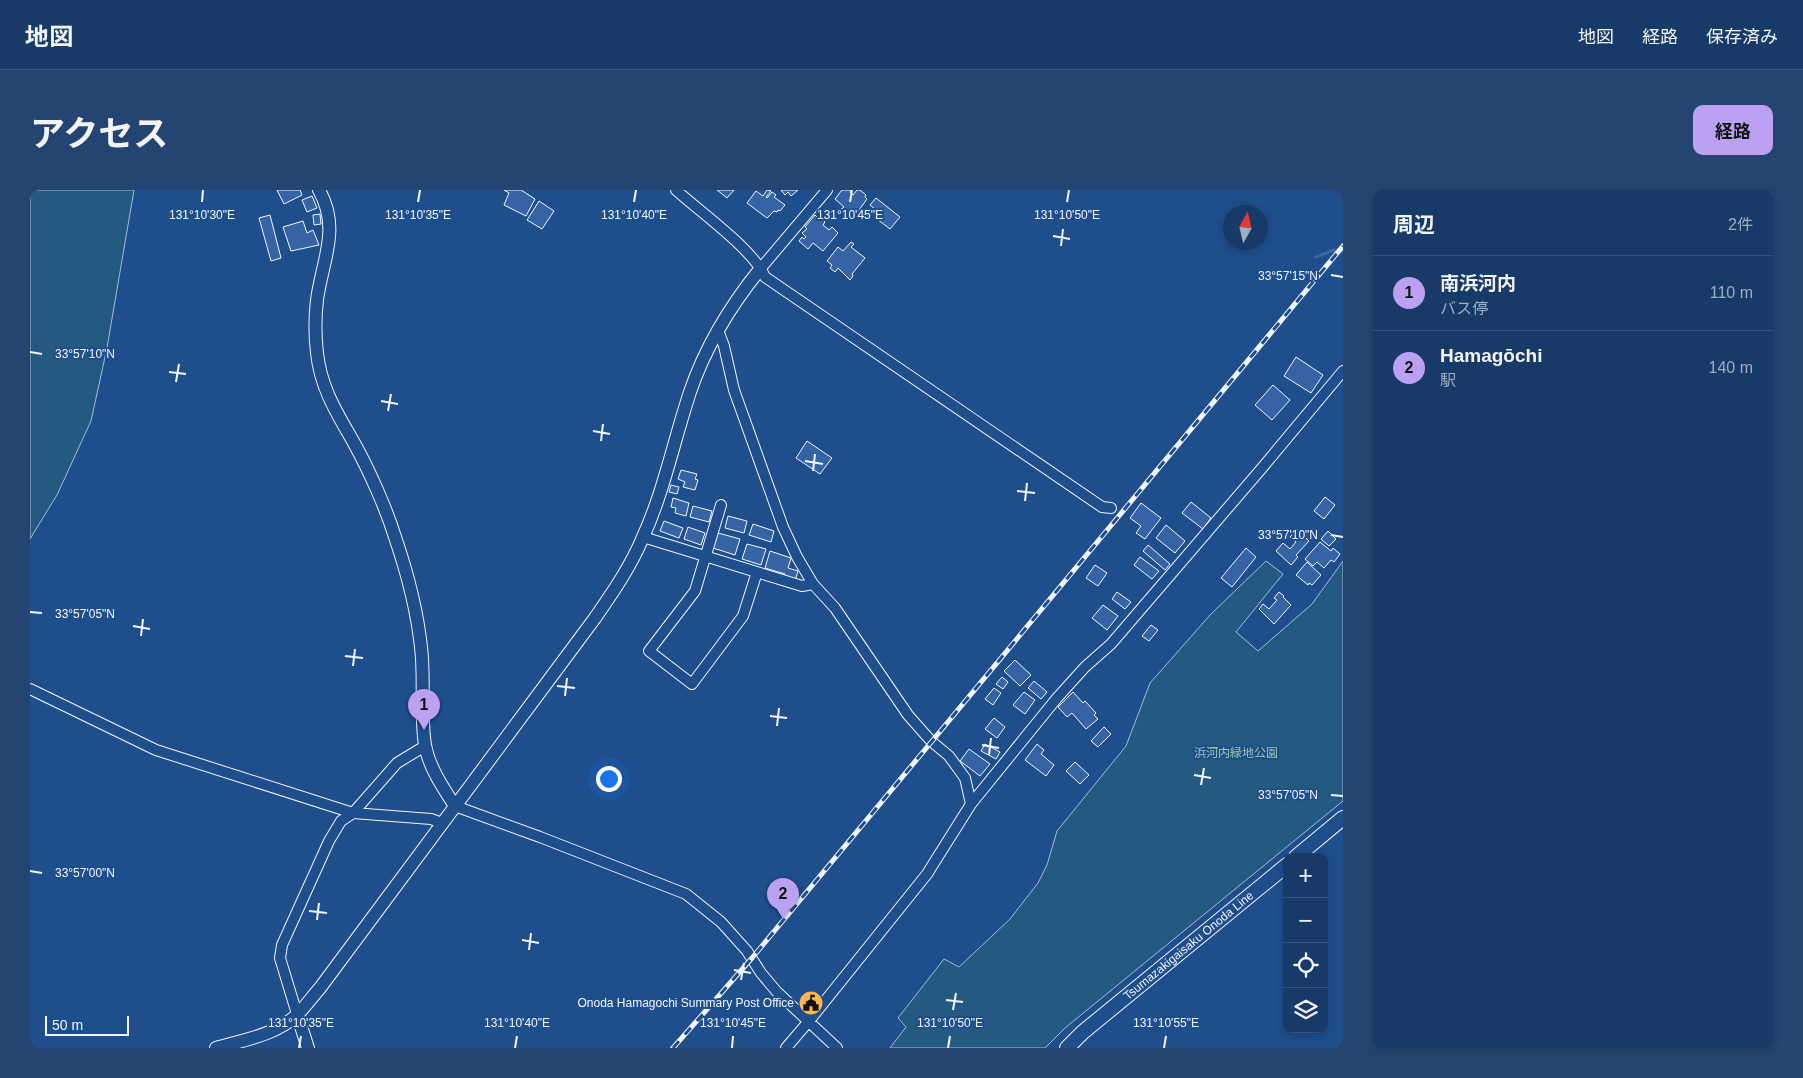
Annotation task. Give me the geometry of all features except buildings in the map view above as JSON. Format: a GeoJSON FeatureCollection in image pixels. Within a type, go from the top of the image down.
{"type":"FeatureCollection","features":[{"type":"Feature","properties":{"kind":"main road"},"geometry":{"type":"LineString","coordinates":[[1301,853],[1343,818]]}},
{"type":"Feature","properties":{"kind":"main road","name":"Tsumazakigaisaku Onoda Line"},"geometry":{"type":"LineString","coordinates":[[1067,1048],[1083,1032],[1283,868]]}},
{"type":"Feature","properties":{"kind":"street"},"geometry":{"type":"LineString","coordinates":[[319,190],[325,200],[330,234],[317,299],[315,324],[321,376],[329,400],[355,444],[381,501],[395,536],[406,573],[422,648],[425,746],[432,767],[456,806],[686,894],[721,922],[747,950],[761,973],[777,992],[837,1048]]}},
{"type":"Feature","properties":{"kind":"street"},"geometry":{"type":"LineString","coordinates":[[676,190],[744,249],[761,268],[765,277],[773,283],[1102,507],[1111,508]]}},
{"type":"Feature","properties":{"kind":"street"},"geometry":{"type":"LineString","coordinates":[[216,1048],[281,1027],[297,1014],[320,988],[596,618],[615,590],[643,537],[690,391],[703,359],[718,330],[736,299],[827,190]]}},
{"type":"Feature","properties":{"kind":"street"},"geometry":{"type":"LineString","coordinates":[[718,330],[724,346],[734,390],[783,527],[797,558],[813,584],[835,608],[908,715],[931,741],[949,756],[960,770],[965,778],[971,804]]}},
{"type":"Feature","properties":{"kind":"street"},"geometry":{"type":"LineString","coordinates":[[786,1048],[927,874],[971,804],[1058,698],[1117,636],[1256,476],[1343,371]]}},
{"type":"Feature","properties":{"kind":"street"},"geometry":{"type":"LineString","coordinates":[[721,505],[695,590],[649,651],[692,684],[743,616],[757,572]]}},
{"type":"Feature","properties":{"kind":"street"},"geometry":{"type":"LineString","coordinates":[[643,537],[802,586],[813,584]]}},
{"type":"Feature","properties":{"kind":"street"},"geometry":{"type":"LineString","coordinates":[[30,689],[156,750],[353,813],[431,819],[442,824]]}},
{"type":"Feature","properties":{"kind":"street"},"geometry":{"type":"LineString","coordinates":[[308,1048],[280,958],[282,945],[329,841],[342,821],[353,813],[397,763],[425,746]]}},
{"type":"Feature","properties":{"kind":"green space"},"geometry":{"type":"Polygon","coordinates":[[[30,190],[134,190],[107,348],[91,421],[57,495],[30,539],[30,190]]]}},
{"type":"Feature","properties":{"kind":"green space","name":"浜河内緑地公園"},"geometry":{"type":"Polygon","coordinates":[[[1266,561],[1283,574],[1236,632],[1258,651],[1312,604],[1343,561],[1343,801],[1065,1028],[1045,1048],[890,1048],[906,1027],[898,1018],[944,959],[959,967],[1010,919],[1038,883],[1047,865],[1057,831],[1126,746],[1150,683],[1211,614],[1266,561]]]}},
{"type":"Feature","properties":{"kind":"waterway"},"geometry":{"type":"LineString","coordinates":[[1316,257],[1334,250],[1343,251]]}},
{"type":"Feature","properties":{"kind":"railway"},"geometry":{"type":"LineString","coordinates":[[673,1048],[752,958],[1343,246]]}},
{"type":"Feature","properties":{"kind":"place","name":"南浜河内"},"geometry":{"type":"Point","coordinates":[424,730]}},
{"type":"Feature","properties":{"kind":"place","name":"Hamagōchi"},"geometry":{"type":"Point","coordinates":[783,919]}},
{"type":"Feature","properties":{"kind":"place","name":"Onoda Hamagochi Summary Post Office"},"geometry":{"type":"Point","coordinates":[811,1003]}}]}
